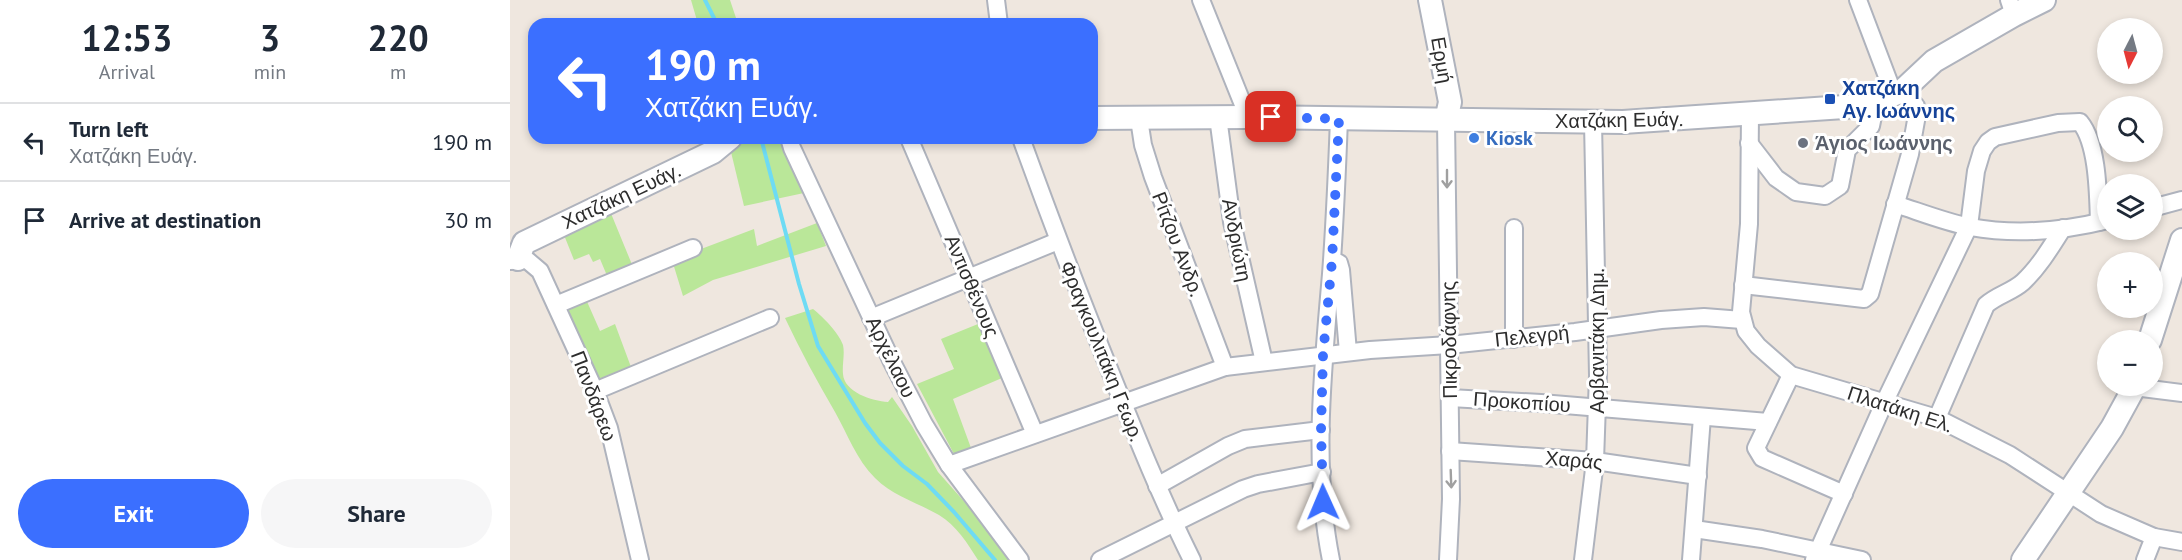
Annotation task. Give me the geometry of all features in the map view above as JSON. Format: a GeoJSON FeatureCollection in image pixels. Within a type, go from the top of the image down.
{"type":"FeatureCollection","features":[{"type":"Feature","properties":{"kind":"street"},"geometry":{"type":"LineString","coordinates":[[996,0],[998,18]]}},
{"type":"Feature","properties":{"kind":"street"},"geometry":{"type":"LineString","coordinates":[[1201,0],[1248,117]]}},
{"type":"Feature","properties":{"kind":"street","name":"Ερμή"},"geometry":{"type":"LineString","coordinates":[[1430,0],[1450,102],[1446,121]]}},
{"type":"Feature","properties":{"kind":"street"},"geometry":{"type":"LineString","coordinates":[[1858,0],[1891,95]]}},
{"type":"Feature","properties":{"kind":"street"},"geometry":{"type":"LineString","coordinates":[[1749,142],[1776,178],[1796,192],[1825,196],[1840,186],[1847,150],[1871,126],[1891,95],[1934,61],[2011,7],[2044,0]]}},
{"type":"Feature","properties":{"kind":"street"},"geometry":{"type":"LineString","coordinates":[[1743,285],[1864,299],[1870,294],[1910,154],[1917,115],[1916,106],[1904,94],[1891,95]]}},
{"type":"Feature","properties":{"kind":"street","name":"Χατζάκη Ευάγ."},"geometry":{"type":"LineString","coordinates":[[1098,118],[1248,117],[1446,121],[1644,121],[1859,106],[1891,95]]}},
{"type":"Feature","properties":{"kind":"street"},"geometry":{"type":"LineString","coordinates":[[1742,320],[1748,234],[1749,114]]}},
{"type":"Feature","properties":{"kind":"street","name":"Ανδριώτη"},"geometry":{"type":"LineString","coordinates":[[1218,117],[1232,222],[1264,362]]}},
{"type":"Feature","properties":{"kind":"street","name":"Ρίτζου Ανδρ."},"geometry":{"type":"LineString","coordinates":[[1139,119],[1143,145],[1153,177],[1225,367]]}},
{"type":"Feature","properties":{"kind":"street"},"geometry":{"type":"LineString","coordinates":[[1331,560],[1325,527],[1321,430],[1323,355],[1332,261],[1339,119]]}},
{"type":"Feature","properties":{"kind":"street","name":"Πικροδάφνης"},"geometry":{"type":"LineString","coordinates":[[1446,121],[1451,499],[1448,560]]}},
{"type":"Feature","properties":{"kind":"street"},"geometry":{"type":"LineString","coordinates":[[1817,555],[1885,401],[1969,226],[1978,159],[1988,142],[1995,137],[2007,134],[2070,121],[2080,122],[2088,137],[2097,184]]}},
{"type":"Feature","properties":{"kind":"street","name":"Αρβανιτάκη Δημ."},"geometry":{"type":"LineString","coordinates":[[1583,560],[1595,462],[1597,407],[1598,329],[1593,122]]}},
{"type":"Feature","properties":{"kind":"street","name":"Χατζάκη Ευάγ."},"geometry":{"type":"LineString","coordinates":[[514,260],[524,243],[713,152],[723,144]]}},
{"type":"Feature","properties":{"kind":"street","name":"Αρχέλαου"},"geometry":{"type":"LineString","coordinates":[[791,144],[871,318],[919,415],[949,465],[1020,560]]}},
{"type":"Feature","properties":{"kind":"street","name":"Αντισθένους"},"geometry":{"type":"LineString","coordinates":[[912,144],[1035,434]]}},
{"type":"Feature","properties":{"kind":"street","name":"Φραγκουλιτάκη Γεωρ."},"geometry":{"type":"LineString","coordinates":[[1023,144],[1058,241],[1123,404],[1157,486],[1192,560]]}},
{"type":"Feature","properties":{"kind":"street"},"geometry":{"type":"LineString","coordinates":[[2163,205],[2182,200]]}},
{"type":"Feature","properties":{"kind":"street"},"geometry":{"type":"LineString","coordinates":[[1895,204],[1969,226],[2013,230],[2064,228],[2097,222]]}},
{"type":"Feature","properties":{"kind":"street"},"geometry":{"type":"LineString","coordinates":[[1514,228],[1514,339]]}},
{"type":"Feature","properties":{"kind":"street"},"geometry":{"type":"LineString","coordinates":[[1937,418],[1986,305],[1994,298],[2021,284],[2042,261],[2064,228]]}},
{"type":"Feature","properties":{"kind":"street"},"geometry":{"type":"LineString","coordinates":[[2154,330],[2182,240]]}},
{"type":"Feature","properties":{"kind":"street"},"geometry":{"type":"LineString","coordinates":[[871,318],[1058,241]]}},
{"type":"Feature","properties":{"kind":"street"},"geometry":{"type":"LineString","coordinates":[[556,305],[693,248]]}},
{"type":"Feature","properties":{"kind":"street","name":"Πανδάρεω"},"geometry":{"type":"LineString","coordinates":[[514,260],[527,260],[540,271],[595,391],[614,445],[640,560]]}},
{"type":"Feature","properties":{"kind":"street"},"geometry":{"type":"LineString","coordinates":[[1332,261],[1339,263],[1341,270],[1348,352]]}},
{"type":"Feature","properties":{"kind":"street"},"geometry":{"type":"LineString","coordinates":[[595,391],[770,318]]}},
{"type":"Feature","properties":{"kind":"street","name":"Πελεγρή"},"geometry":{"type":"LineString","coordinates":[[949,465],[1225,367],[1348,352],[1514,339],[1682,318],[1742,320]]}},
{"type":"Feature","properties":{"kind":"street","name":"Πλατάκη Ελ."},"geometry":{"type":"LineString","coordinates":[[1742,320],[1753,342],[1791,375],[1937,418],[2010,455],[2101,514],[2154,537],[2182,542]]}},
{"type":"Feature","properties":{"kind":"street"},"geometry":{"type":"LineString","coordinates":[[1791,375],[1756,448],[1762,458],[1844,494]]}},
{"type":"Feature","properties":{"kind":"street"},"geometry":{"type":"LineString","coordinates":[[2163,390],[2182,393]]}},
{"type":"Feature","properties":{"kind":"street"},"geometry":{"type":"LineString","coordinates":[[2022,560],[2118,418],[2129,396]]}},
{"type":"Feature","properties":{"kind":"street","name":"Προκοπίου"},"geometry":{"type":"LineString","coordinates":[[1450,398],[1597,407],[1768,422]]}},
{"type":"Feature","properties":{"kind":"street"},"geometry":{"type":"LineString","coordinates":[[1691,560],[1702,417]]}},
{"type":"Feature","properties":{"kind":"street"},"geometry":{"type":"LineString","coordinates":[[1157,486],[1228,446],[1245,439],[1321,430]]}},
{"type":"Feature","properties":{"kind":"street","name":"Χαράς"},"geometry":{"type":"LineString","coordinates":[[1450,451],[1595,462],[1698,476]]}},
{"type":"Feature","properties":{"kind":"street"},"geometry":{"type":"LineString","coordinates":[[1100,560],[1252,486],[1322,472]]}},
{"type":"Feature","properties":{"kind":"street"},"geometry":{"type":"LineString","coordinates":[[1694,529],[1762,539],[1817,555],[1862,560]]}},
{"type":"Feature","properties":{"kind":"street"},"geometry":{"type":"LineString","coordinates":[[2145,560],[2154,537]]}},
{"type":"Feature","properties":{"kind":"green space"},"geometry":{"type":"Polygon","coordinates":[[[691,0],[730,0],[736,18],[696,18],[691,0]]]}},
{"type":"Feature","properties":{"kind":"green space"},"geometry":{"type":"Polygon","coordinates":[[[738,144],[784,144],[804,193],[744,206],[731,152],[738,144]]]}},
{"type":"Feature","properties":{"kind":"green space"},"geometry":{"type":"Polygon","coordinates":[[[610,211],[633,267],[608,278],[600,259],[593,262],[589,254],[574,260],[562,230],[610,211]]]}},
{"type":"Feature","properties":{"kind":"green space"},"geometry":{"type":"Polygon","coordinates":[[[817,223],[826,246],[713,280],[683,296],[672,260],[754,229],[757,246],[817,223]]]}},
{"type":"Feature","properties":{"kind":"green space"},"geometry":{"type":"Polygon","coordinates":[[[585,297],[600,331],[615,324],[631,367],[597,381],[563,307],[585,297]]]}},
{"type":"Feature","properties":{"kind":"green space"},"geometry":{"type":"Polygon","coordinates":[[[813,309],[841,340],[844,348],[843,374],[848,386],[853,391],[874,400],[888,402],[892,397],[912,426],[938,472],[969,507],[1009,560],[978,560],[961,535],[945,519],[890,490],[868,471],[785,318],[813,309]]]}},
{"type":"Feature","properties":{"kind":"green space"},"geometry":{"type":"Polygon","coordinates":[[[978,324],[1002,378],[953,399],[971,448],[954,454],[917,384],[954,369],[941,339],[978,324]]]}},
{"type":"Feature","properties":{"kind":"waterway"},"geometry":{"type":"LineString","coordinates":[[705,0],[714,18]]}},
{"type":"Feature","properties":{"kind":"waterway"},"geometry":{"type":"LineString","coordinates":[[763,144],[799,284],[818,346],[865,423],[880,443],[903,466],[927,484],[995,560]]}},
{"type":"Feature","properties":{"kind":"place","name":"Χατζάκη Αγ. Ιωάννης"},"geometry":{"type":"Point","coordinates":[1830,99]}},
{"type":"Feature","properties":{"kind":"place","name":"Kiosk"},"geometry":{"type":"Point","coordinates":[1474,138]}},
{"type":"Feature","properties":{"kind":"place","name":"Άγιος Ιωάννης"},"geometry":{"type":"Point","coordinates":[1803,143]}},
{"type":"Feature","properties":{"kind":"route"},"geometry":{"type":"LineString","coordinates":[[1271,117],[1339,119],[1332,261],[1323,355],[1321,430],[1323,502]]}}]}
